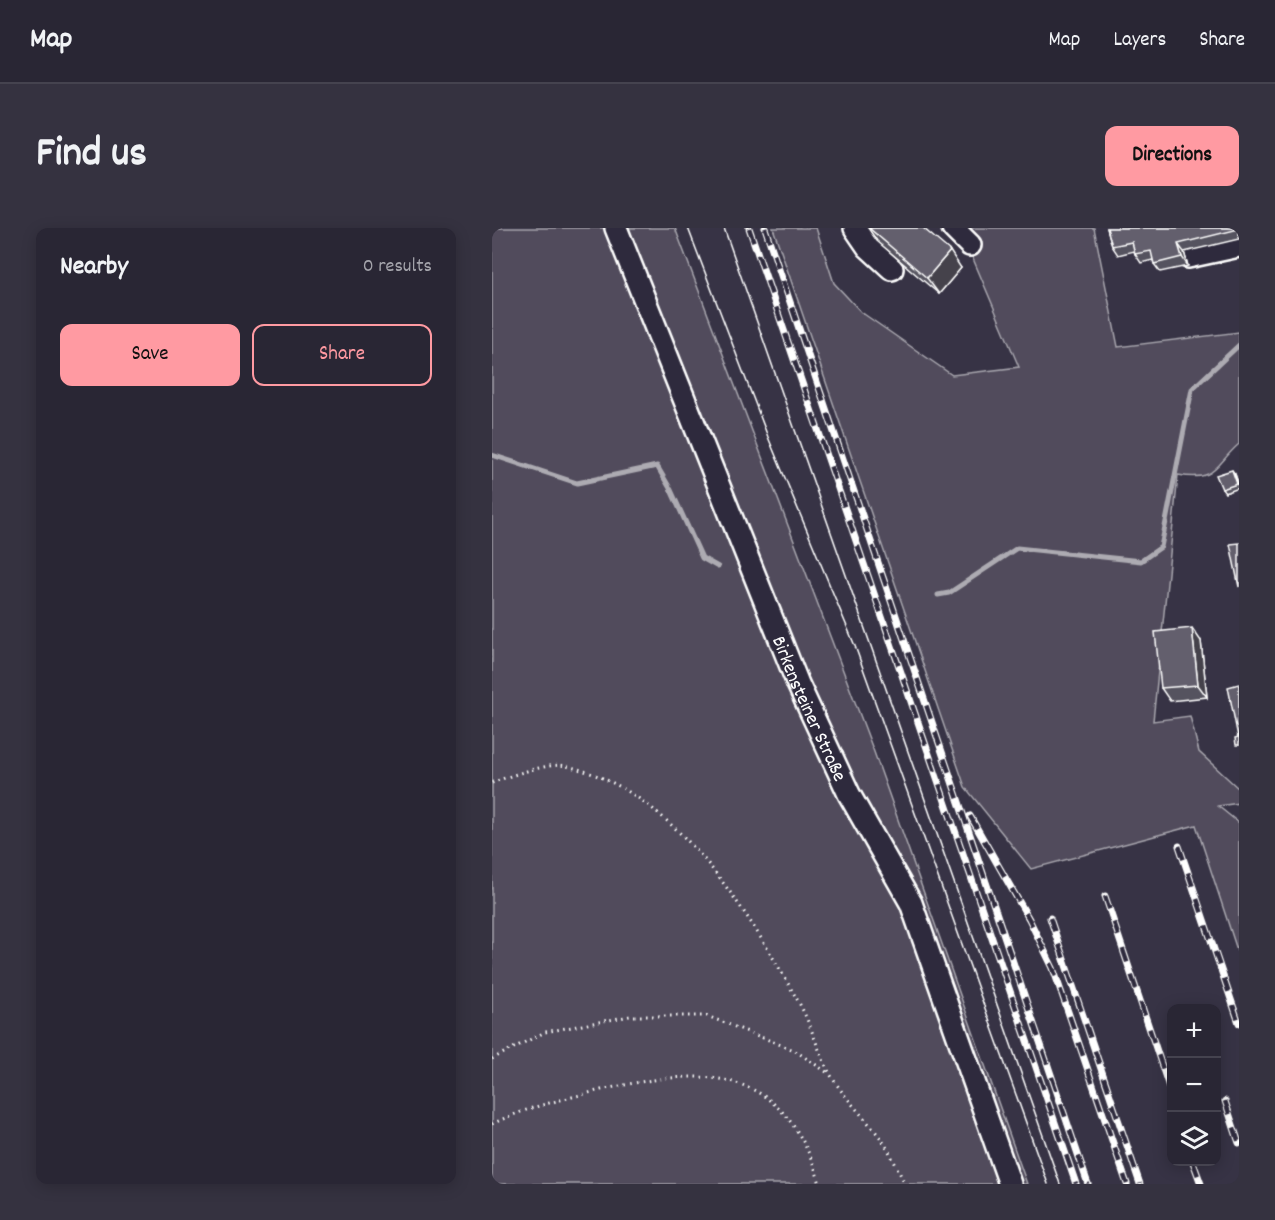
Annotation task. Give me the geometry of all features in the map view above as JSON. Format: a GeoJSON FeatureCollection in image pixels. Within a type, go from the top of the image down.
{"type":"FeatureCollection","features":[{"type":"Feature","properties":{"kind":"street","name":"Birkensteiner Straße"},"geometry":{"type":"LineString","coordinates":[[616,228],[798,684],[849,794],[911,903],[1011,1184]]}},
{"type":"Feature","properties":{"kind":"street"},"geometry":{"type":"LineString","coordinates":[[855,228],[868,247],[892,269]]}},
{"type":"Feature","properties":{"kind":"street"},"geometry":{"type":"LineString","coordinates":[[953,228],[970,245]]}},
{"type":"Feature","properties":{"kind":"street"},"geometry":{"type":"LineString","coordinates":[[1188,257],[1239,246]]}},
{"type":"Feature","properties":{"kind":"path"},"geometry":{"type":"LineString","coordinates":[[492,783],[512,774],[564,765],[617,785],[654,807],[707,863],[760,938],[799,1003],[830,1074],[883,1142],[905,1184]]}},
{"type":"Feature","properties":{"kind":"path"},"geometry":{"type":"LineString","coordinates":[[492,1059],[545,1032],[630,1016],[707,1016],[794,1050],[830,1074]]}},
{"type":"Feature","properties":{"kind":"path"},"geometry":{"type":"LineString","coordinates":[[492,1124],[519,1111],[670,1076],[703,1076],[732,1081],[760,1091],[782,1109],[803,1142],[820,1184]]}},
{"type":"Feature","properties":{"kind":"shaded area"},"geometry":{"type":"Polygon","coordinates":[[[492,228],[675,228],[874,752],[1027,1184],[492,1184],[492,228]]]}},
{"type":"Feature","properties":{"kind":"shaded area"},"geometry":{"type":"Polygon","coordinates":[[[773,228],[816,228],[834,283],[861,312],[952,375],[1019,367],[960,228],[1094,228],[1118,347],[1239,332],[1239,444],[1208,474],[1191,477],[1178,475],[1153,721],[1190,716],[1199,752],[1239,789],[1239,803],[1218,806],[1239,823],[1239,956],[1196,825],[1031,869],[965,787],[773,228]]]}},
{"type":"Feature","properties":{"kind":"building"},"geometry":{"type":"Polygon","coordinates":[[[869,228],[923,228],[950,251],[927,278],[869,228]]]}},
{"type":"Feature","properties":{"kind":"building"},"geometry":{"type":"Polygon","coordinates":[[[1107,228],[1239,229],[1178,244],[1182,257],[1154,264],[1151,251],[1135,254],[1132,242],[1112,246],[1107,228]]]}},
{"type":"Feature","properties":{"kind":"building"},"geometry":{"type":"Polygon","coordinates":[[[1232,470],[1237,484],[1222,489],[1216,475],[1232,470]]]}},
{"type":"Feature","properties":{"kind":"building"},"geometry":{"type":"Polygon","coordinates":[[[1239,543],[1239,587],[1230,544],[1239,543]]]}},
{"type":"Feature","properties":{"kind":"building"},"geometry":{"type":"Polygon","coordinates":[[[1192,628],[1198,685],[1161,688],[1155,632],[1192,628]]]}},
{"type":"Feature","properties":{"kind":"building"},"geometry":{"type":"Polygon","coordinates":[[[1239,684],[1239,745],[1236,745],[1235,738],[1238,737],[1228,687],[1239,684]]]}},
{"type":"Feature","properties":{"kind":"waterway"},"geometry":{"type":"LineString","coordinates":[[938,595],[949,593],[1017,548],[1141,561],[1161,547],[1192,389],[1239,345]]}},
{"type":"Feature","properties":{"kind":"waterway"},"geometry":{"type":"LineString","coordinates":[[492,455],[577,483],[657,466],[671,490],[702,558],[718,567]]}},
{"type":"Feature","properties":{"kind":"tram line"},"geometry":{"type":"LineString","coordinates":[[688,228],[768,437],[855,646],[1048,1184]]}},
{"type":"Feature","properties":{"kind":"tram line"},"geometry":{"type":"LineString","coordinates":[[724,228],[1060,1184]]}},
{"type":"Feature","properties":{"kind":"railway"},"geometry":{"type":"LineString","coordinates":[[749,228],[1076,1184]]}},
{"type":"Feature","properties":{"kind":"railway"},"geometry":{"type":"LineString","coordinates":[[765,228],[1088,1184]]}},
{"type":"Feature","properties":{"kind":"railway"},"geometry":{"type":"LineString","coordinates":[[970,816],[1029,919],[1053,968],[1127,1184]]}},
{"type":"Feature","properties":{"kind":"railway"},"geometry":{"type":"LineString","coordinates":[[1179,846],[1239,1023]]}},
{"type":"Feature","properties":{"kind":"railway"},"geometry":{"type":"LineString","coordinates":[[1105,896],[1167,1081]]}},
{"type":"Feature","properties":{"kind":"railway"},"geometry":{"type":"LineString","coordinates":[[1050,918],[1140,1184]]}},
{"type":"Feature","properties":{"kind":"railway"},"geometry":{"type":"LineString","coordinates":[[1225,1101],[1239,1143]]}},
{"type":"Feature","properties":{"kind":"railway"},"geometry":{"type":"LineString","coordinates":[[1194,1166],[1201,1184]]}}]}
